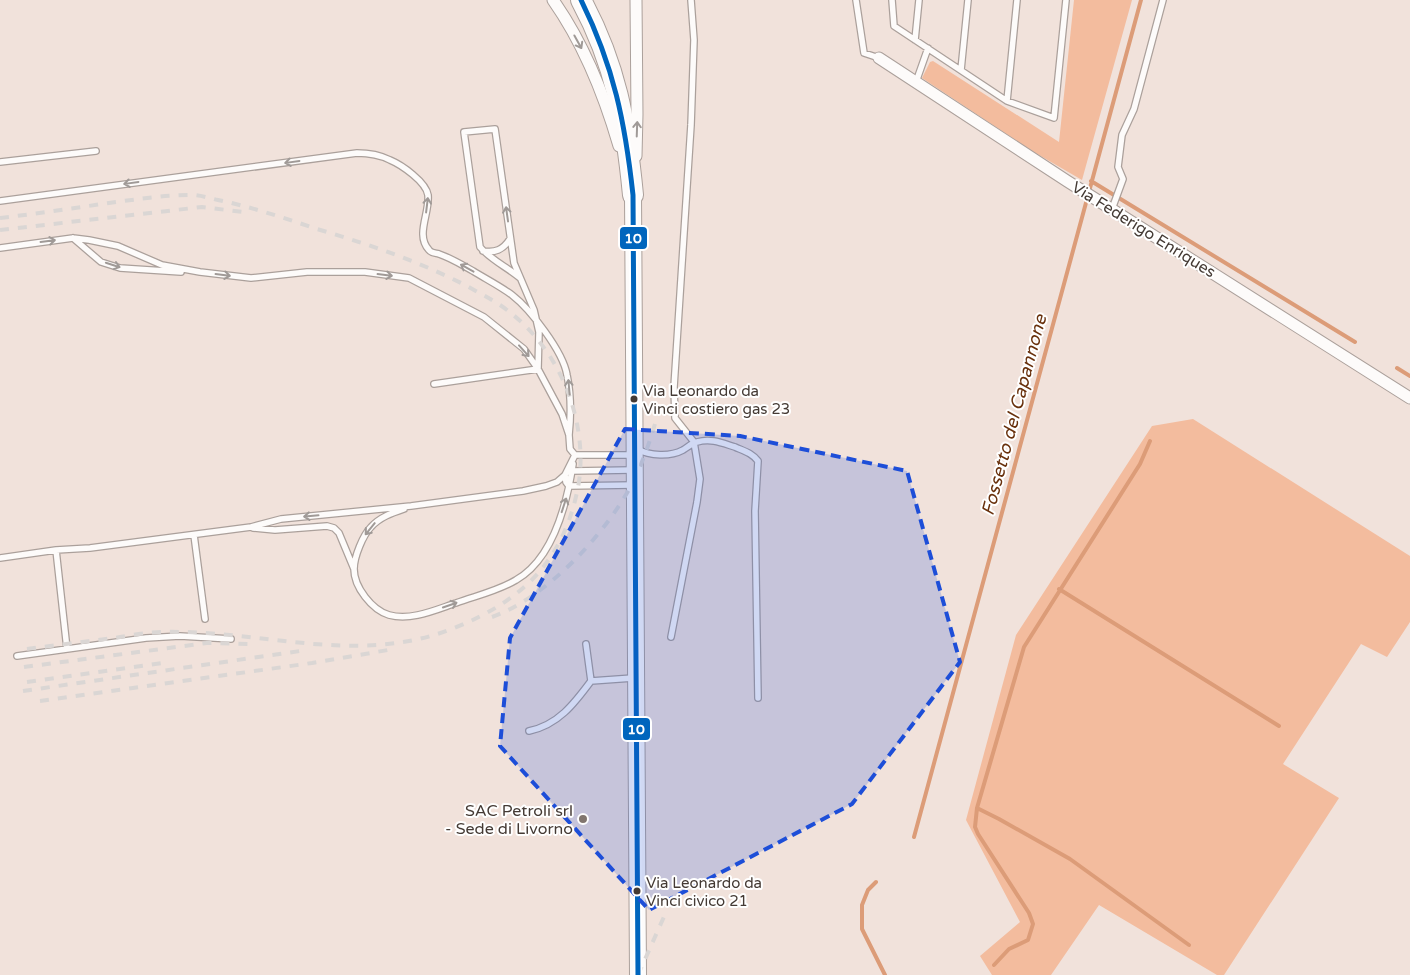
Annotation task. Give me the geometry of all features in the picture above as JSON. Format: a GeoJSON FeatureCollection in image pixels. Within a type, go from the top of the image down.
{"type":"FeatureCollection","features":[{"type":"Feature","properties":{"kind":"highway"},"geometry":{"type":"LineString","coordinates":[[581,0],[601,43],[619,97],[628,147],[633,195]]}},
{"type":"Feature","properties":{"kind":"main road"},"geometry":{"type":"LineString","coordinates":[[633,195],[638,975]]}},
{"type":"Feature","properties":{"kind":"street"},"geometry":{"type":"LineString","coordinates":[[553,0],[585,54],[602,92],[633,195]]}},
{"type":"Feature","properties":{"kind":"street"},"geometry":{"type":"LineString","coordinates":[[633,195],[638,114],[636,0]]}},
{"type":"Feature","properties":{"kind":"street","name":"Via Federigo Enriques"},"geometry":{"type":"LineString","coordinates":[[879,58],[1067,181],[1111,205],[1410,398]]}},
{"type":"Feature","properties":{"kind":"lane"},"geometry":{"type":"LineString","coordinates":[[671,637],[700,479],[694,442],[675,418],[674,387],[691,125],[694,40],[691,0]]}},
{"type":"Feature","properties":{"kind":"lane"},"geometry":{"type":"LineString","coordinates":[[856,0],[864,53],[879,58]]}},
{"type":"Feature","properties":{"kind":"lane"},"geometry":{"type":"LineString","coordinates":[[892,0],[894,26],[1007,101],[1054,118],[1066,0]]}},
{"type":"Feature","properties":{"kind":"lane"},"geometry":{"type":"LineString","coordinates":[[915,40],[919,0]]}},
{"type":"Feature","properties":{"kind":"lane"},"geometry":{"type":"LineString","coordinates":[[961,70],[968,0]]}},
{"type":"Feature","properties":{"kind":"lane"},"geometry":{"type":"LineString","coordinates":[[1007,101],[1016,0]]}},
{"type":"Feature","properties":{"kind":"lane"},"geometry":{"type":"LineString","coordinates":[[1111,205],[1123,179],[1118,167],[1122,135],[1134,109],[1163,0]]}},
{"type":"Feature","properties":{"kind":"lane"},"geometry":{"type":"LineString","coordinates":[[916,82],[928,48]]}},
{"type":"Feature","properties":{"kind":"lane"},"geometry":{"type":"LineString","coordinates":[[520,278],[505,266],[490,258],[480,247],[464,132],[495,129],[514,263],[537,320],[539,332],[538,369]]}},
{"type":"Feature","properties":{"kind":"lane"},"geometry":{"type":"LineString","coordinates":[[0,162],[96,151]]}},
{"type":"Feature","properties":{"kind":"lane"},"geometry":{"type":"LineString","coordinates":[[0,200],[357,153],[370,154],[391,160],[420,181],[428,193],[423,233],[424,242],[430,252],[448,257],[511,294],[537,320],[555,348],[567,373],[571,416],[570,449],[575,455],[634,465]]}},
{"type":"Feature","properties":{"kind":"lane"},"geometry":{"type":"LineString","coordinates":[[0,248],[73,238],[118,246],[162,265],[250,278],[307,272],[365,272],[409,278],[484,317],[524,349],[538,369],[562,414],[569,435]]}},
{"type":"Feature","properties":{"kind":"lane"},"geometry":{"type":"LineString","coordinates":[[73,238],[101,262],[120,268],[200,272]]}},
{"type":"Feature","properties":{"kind":"lane"},"geometry":{"type":"LineString","coordinates":[[483,250],[492,252],[500,250],[510,238]]}},
{"type":"Feature","properties":{"kind":"lane"},"geometry":{"type":"LineString","coordinates":[[434,384],[538,369]]}},
{"type":"Feature","properties":{"kind":"lane"},"geometry":{"type":"LineString","coordinates":[[569,486],[634,465],[645,453],[665,454],[681,451],[694,442],[716,440],[754,456],[758,461],[755,511],[758,698]]}},
{"type":"Feature","properties":{"kind":"lane"},"geometry":{"type":"LineString","coordinates":[[251,528],[275,530],[327,526],[334,528],[339,533],[361,590],[367,599],[376,608],[389,615],[419,615],[510,584],[530,569],[547,547],[558,524],[569,486],[575,455]]}},
{"type":"Feature","properties":{"kind":"lane"},"geometry":{"type":"LineString","coordinates":[[0,558],[251,528],[281,519],[411,506],[523,491],[557,482],[571,469],[634,465]]}},
{"type":"Feature","properties":{"kind":"lane"},"geometry":{"type":"LineString","coordinates":[[565,475],[569,486]]}},
{"type":"Feature","properties":{"kind":"lane"},"geometry":{"type":"LineString","coordinates":[[354,569],[364,537],[370,528],[388,515],[411,506]]}},
{"type":"Feature","properties":{"kind":"lane"},"geometry":{"type":"LineString","coordinates":[[194,535],[205,619]]}},
{"type":"Feature","properties":{"kind":"lane"},"geometry":{"type":"LineString","coordinates":[[56,550],[67,649]]}},
{"type":"Feature","properties":{"kind":"lane"},"geometry":{"type":"LineString","coordinates":[[17,656],[146,638],[180,636],[231,638]]}},
{"type":"Feature","properties":{"kind":"lane"},"geometry":{"type":"LineString","coordinates":[[529,730],[544,728],[573,705],[591,681],[586,644]]}},
{"type":"Feature","properties":{"kind":"lane"},"geometry":{"type":"LineString","coordinates":[[591,681],[636,678]]}},
{"type":"Feature","properties":{"kind":"highlighted area"},"geometry":{"type":"Polygon","coordinates":[[[625,429],[740,436],[907,471],[960,662],[852,804],[649,910],[500,746],[510,638],[625,429]]]}},
{"type":"Feature","properties":{"kind":"shaded area"},"geometry":{"type":"Polygon","coordinates":[[[1074,0],[1132,0],[1082,180],[1032,151],[922,78],[930,62],[933,61],[1059,142],[1074,0]]]}},
{"type":"Feature","properties":{"kind":"shaded area"},"geometry":{"type":"Polygon","coordinates":[[[1193,419],[1410,556],[1410,622],[1387,657],[1361,644],[1283,764],[1339,798],[1224,975],[1217,975],[1099,905],[1051,975],[992,975],[980,956],[1020,922],[966,820],[1016,635],[1152,426],[1193,419]]]}},
{"type":"Feature","properties":{"kind":"waterway","name":"Fossetto del Capannone"},"geometry":{"type":"LineString","coordinates":[[914,837],[1141,0]]}},
{"type":"Feature","properties":{"kind":"waterway"},"geometry":{"type":"LineString","coordinates":[[1091,181],[1355,342]]}},
{"type":"Feature","properties":{"kind":"waterway"},"geometry":{"type":"LineString","coordinates":[[1397,368],[1410,376]]}},
{"type":"Feature","properties":{"kind":"waterway"},"geometry":{"type":"LineString","coordinates":[[994,965],[1009,949],[1028,940],[1033,924],[1029,913],[975,827],[977,808],[1024,647],[1140,464],[1150,441]]}},
{"type":"Feature","properties":{"kind":"waterway"},"geometry":{"type":"LineString","coordinates":[[1059,589],[1279,726]]}},
{"type":"Feature","properties":{"kind":"waterway"},"geometry":{"type":"LineString","coordinates":[[977,808],[1070,859],[1189,945]]}},
{"type":"Feature","properties":{"kind":"waterway"},"geometry":{"type":"LineString","coordinates":[[876,882],[868,890],[862,905],[862,929],[885,975]]}},
{"type":"Feature","properties":{"kind":"railway"},"geometry":{"type":"LineString","coordinates":[[0,218],[147,198],[194,195],[268,213],[411,261],[465,285],[495,302],[523,323],[542,345],[558,370],[570,397],[580,441],[580,472],[577,492],[561,540],[549,559],[535,577],[499,606],[478,618],[454,628],[418,639],[381,645],[309,644],[235,636],[161,632],[18,650]]}},
{"type":"Feature","properties":{"kind":"railway"},"geometry":{"type":"LineString","coordinates":[[0,230],[202,207],[243,212]]}},
{"type":"Feature","properties":{"kind":"railway"},"geometry":{"type":"LineString","coordinates":[[492,617],[513,607],[555,578],[575,560],[610,519],[635,478],[645,455],[665,384]]}},
{"type":"Feature","properties":{"kind":"railway"},"geometry":{"type":"LineString","coordinates":[[24,667],[207,643],[248,644]]}},
{"type":"Feature","properties":{"kind":"railway"},"geometry":{"type":"LineString","coordinates":[[23,691],[307,650]]}},
{"type":"Feature","properties":{"kind":"railway"},"geometry":{"type":"LineString","coordinates":[[40,701],[312,663],[388,650]]}},
{"type":"Feature","properties":{"kind":"railway"},"geometry":{"type":"LineString","coordinates":[[27,682],[163,663]]}},
{"type":"Feature","properties":{"kind":"railway"},"geometry":{"type":"LineString","coordinates":[[638,975],[667,910]]}},
{"type":"Feature","properties":{"kind":"transit line","name":"10"},"geometry":{"type":"LineString","coordinates":[[581,0],[602,48],[610,72],[622,119],[633,195],[638,975]]}},
{"type":"Feature","properties":{"kind":"place","name":"Via Leonardo da Vinci costiero gas 23"},"geometry":{"type":"Point","coordinates":[634,399]}},
{"type":"Feature","properties":{"kind":"place","name":"SAC Petroli srl - Sede di Livorno"},"geometry":{"type":"Point","coordinates":[583,819]}},
{"type":"Feature","properties":{"kind":"place","name":"Via Leonardo da Vinci civico 21"},"geometry":{"type":"Point","coordinates":[637,891]}}]}
